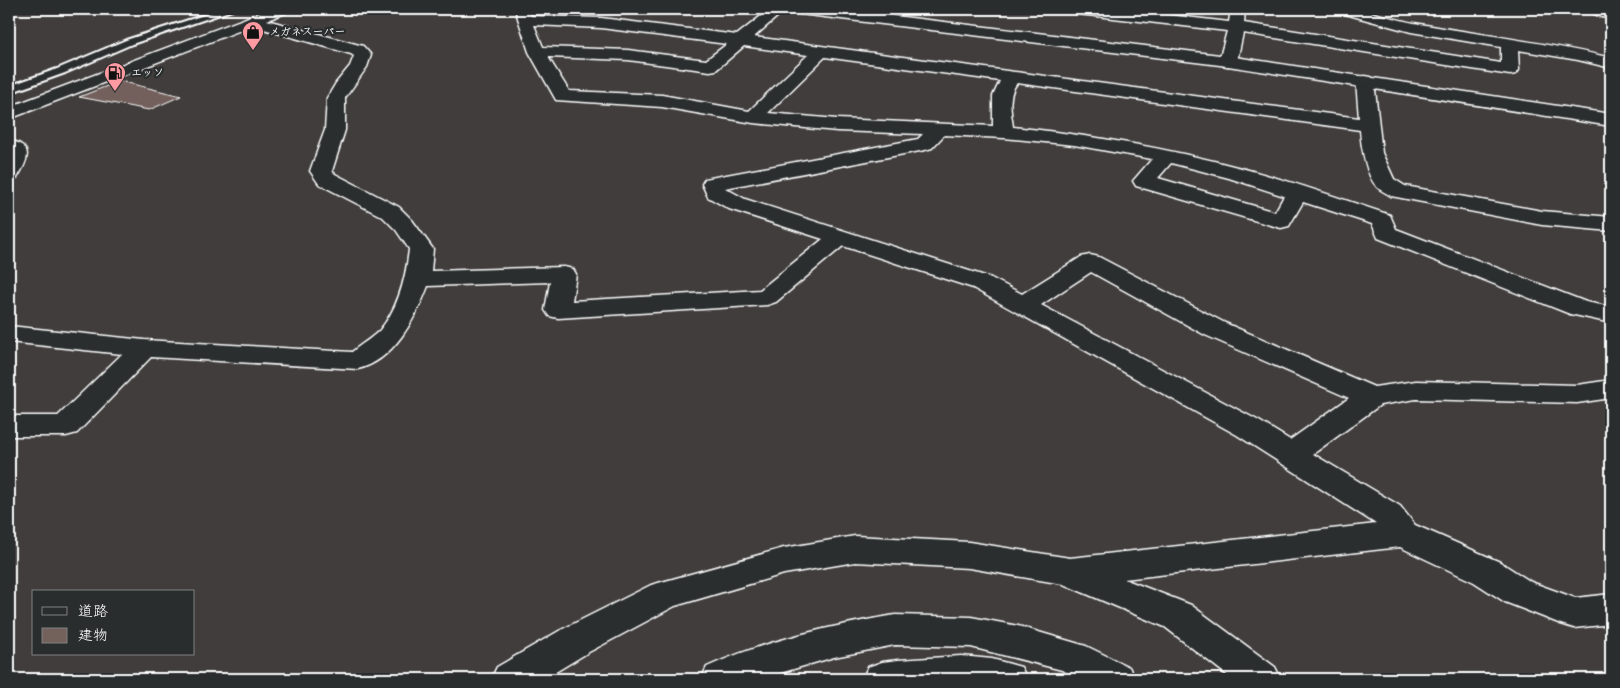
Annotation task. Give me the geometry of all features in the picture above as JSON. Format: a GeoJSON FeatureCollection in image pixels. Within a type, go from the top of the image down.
{"type":"FeatureCollection","features":[{"type":"Feature","properties":{"kind":"main road"},"geometry":{"type":"LineString","coordinates":[[9,101],[246,15],[284,9]]}},
{"type":"Feature","properties":{"kind":"main road"},"geometry":{"type":"LineString","coordinates":[[537,52],[628,56],[710,66],[779,9]]}},
{"type":"Feature","properties":{"kind":"main road"},"geometry":{"type":"LineString","coordinates":[[800,9],[886,14],[1365,81],[1611,120]]}},
{"type":"Feature","properties":{"kind":"main road"},"geometry":{"type":"LineString","coordinates":[[1078,9],[1236,27],[1510,70],[1509,43]]}},
{"type":"Feature","properties":{"kind":"main road"},"geometry":{"type":"LineString","coordinates":[[1228,61],[1238,9]]}},
{"type":"Feature","properties":{"kind":"main road"},"geometry":{"type":"LineString","coordinates":[[1343,9],[1411,27],[1509,43],[1611,63]]}},
{"type":"Feature","properties":{"kind":"main road"},"geometry":{"type":"LineString","coordinates":[[1594,9],[1611,15]]}},
{"type":"Feature","properties":{"kind":"main road"},"geometry":{"type":"LineString","coordinates":[[1369,124],[523,14],[537,52],[548,74],[563,96],[662,101],[754,116],[837,125],[1004,132],[1074,139],[1166,156],[1236,173],[1382,220]]}},
{"type":"Feature","properties":{"kind":"main road"},"geometry":{"type":"LineString","coordinates":[[9,113],[246,15],[357,50],[362,55],[362,62],[336,98],[335,132],[322,160],[321,170],[327,179],[392,212],[421,249],[418,279],[408,304],[390,335],[358,361],[144,348],[9,334]]}},
{"type":"Feature","properties":{"kind":"main road"},"geometry":{"type":"LineString","coordinates":[[754,116],[820,52]]}},
{"type":"Feature","properties":{"kind":"main road"},"geometry":{"type":"LineString","coordinates":[[1004,132],[1000,96],[1004,85],[1012,78]]}},
{"type":"Feature","properties":{"kind":"main road"},"geometry":{"type":"LineString","coordinates":[[1365,81],[1372,153],[1384,183],[1399,191],[1542,218],[1611,224]]}},
{"type":"Feature","properties":{"kind":"main road"},"geometry":{"type":"LineString","coordinates":[[938,130],[925,144],[713,184],[716,192],[737,204],[982,283],[1248,428],[1388,515],[1403,534],[1487,572],[1518,592],[1574,613],[1611,609]]}},
{"type":"Feature","properties":{"kind":"main road"},"geometry":{"type":"LineString","coordinates":[[9,146],[17,151],[16,160],[9,173]]}},
{"type":"Feature","properties":{"kind":"main road"},"geometry":{"type":"LineString","coordinates":[[1166,156],[1144,181],[1281,221],[1297,193]]}},
{"type":"Feature","properties":{"kind":"main road"},"geometry":{"type":"LineString","coordinates":[[1382,220],[1400,202],[1399,191]]}},
{"type":"Feature","properties":{"kind":"main road"},"geometry":{"type":"LineString","coordinates":[[1382,220],[1386,233],[1579,308],[1611,314]]}},
{"type":"Feature","properties":{"kind":"main road"},"geometry":{"type":"LineString","coordinates":[[418,279],[564,274],[558,310],[767,297],[840,237]]}},
{"type":"Feature","properties":{"kind":"main road"},"geometry":{"type":"LineString","coordinates":[[1023,305],[1090,262],[1215,329],[1372,397]]}},
{"type":"Feature","properties":{"kind":"main road"},"geometry":{"type":"LineString","coordinates":[[9,426],[66,426],[144,348]]}},
{"type":"Feature","properties":{"kind":"main road"},"geometry":{"type":"LineString","coordinates":[[1291,454],[1372,397],[1416,390],[1577,394],[1611,389]]}},
{"type":"Feature","properties":{"kind":"main road"},"geometry":{"type":"LineString","coordinates":[[1068,571],[1403,534]]}},
{"type":"Feature","properties":{"kind":"main road"},"geometry":{"type":"LineString","coordinates":[[512,679],[573,642],[664,595],[784,561],[855,548],[968,555],[1068,571],[1178,616],[1261,679]]}},
{"type":"Feature","properties":{"kind":"main road"},"geometry":{"type":"LineString","coordinates":[[721,679],[756,663],[834,641],[895,630],[971,632],[1018,642],[1072,658],[1115,679]]}},
{"type":"Feature","properties":{"kind":"main road"},"geometry":{"type":"LineString","coordinates":[[882,679],[945,672],[992,675],[1007,679]]}},
{"type":"Feature","properties":{"kind":"lane"},"geometry":{"type":"LineString","coordinates":[[9,90],[61,71],[130,42],[212,16],[246,15]]}},
{"type":"Feature","properties":{"kind":"building"},"geometry":{"type":"Polygon","coordinates":[[[120,81],[181,96],[149,110],[79,97],[120,81]]]}},
{"type":"Feature","properties":{"kind":"place","name":"メガネスーパー"},"geometry":{"type":"Point","coordinates":[253,51]}},
{"type":"Feature","properties":{"kind":"place","name":"エッソ"},"geometry":{"type":"Point","coordinates":[115,92]}}]}
